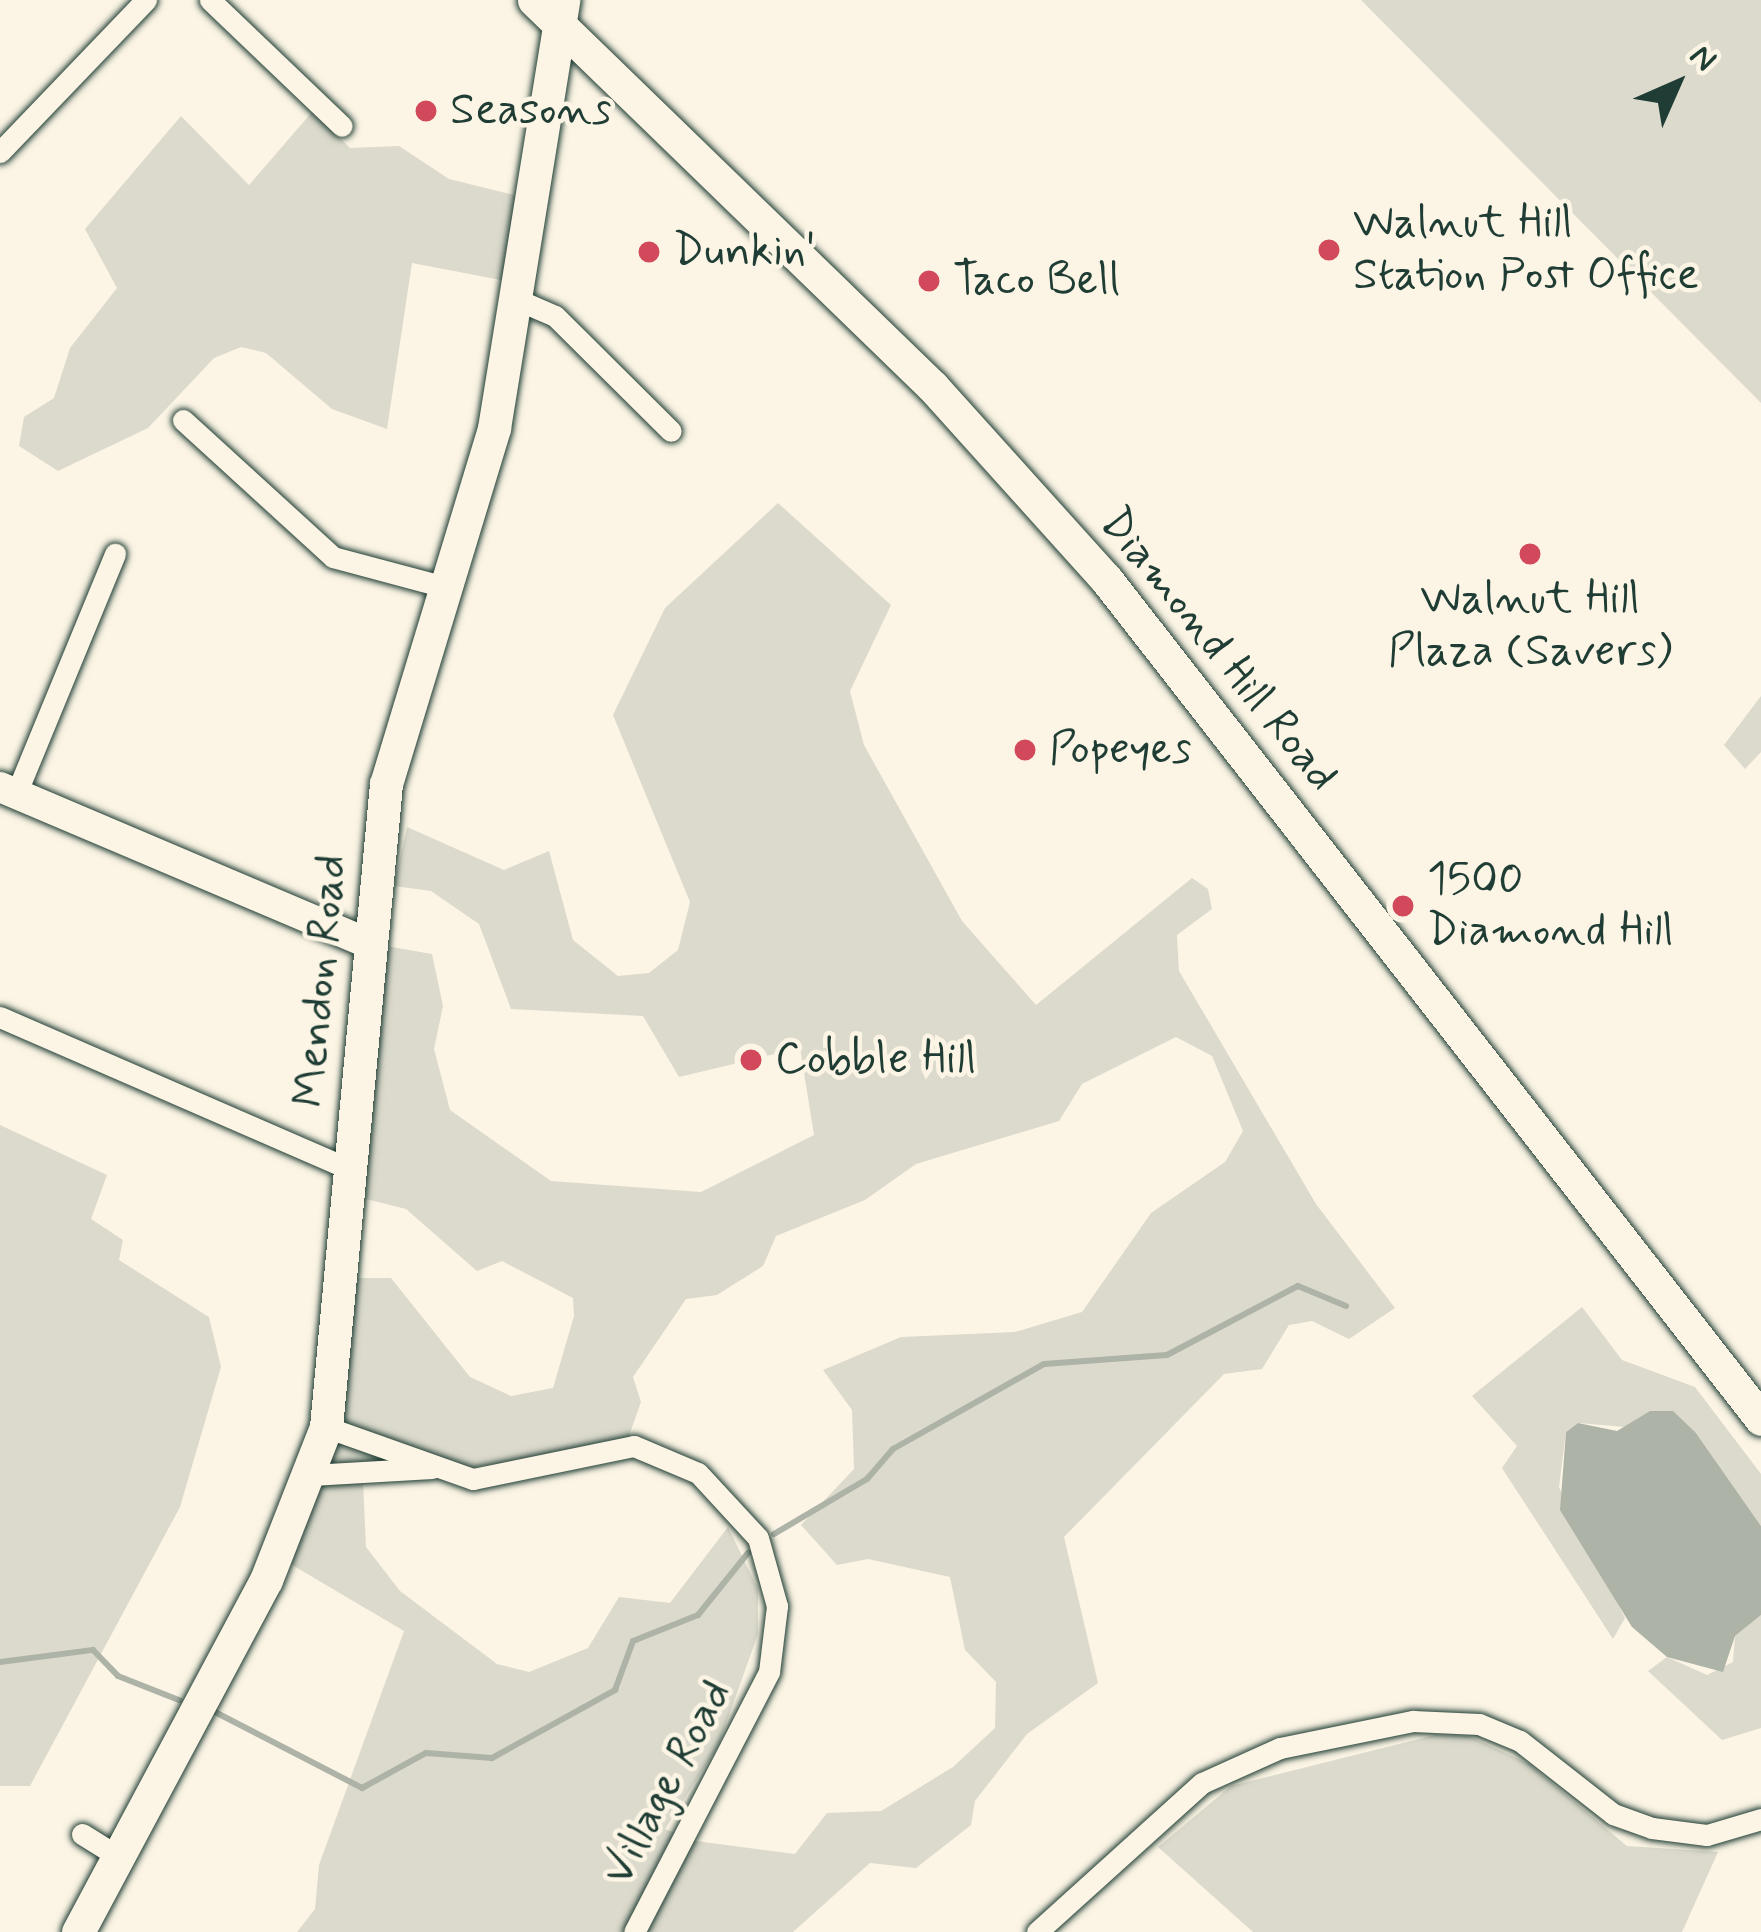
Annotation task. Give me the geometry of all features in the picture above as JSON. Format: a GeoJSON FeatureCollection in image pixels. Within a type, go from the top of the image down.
{"type":"FeatureCollection","features":[{"type":"Feature","properties":{"kind":"main road","name":"Diamond Hill Road"},"geometry":{"type":"LineString","coordinates":[[534,0],[563,13],[964,418],[1106,579],[1761,1418]]}},
{"type":"Feature","properties":{"kind":"main road","name":"Mendon Road"},"geometry":{"type":"LineString","coordinates":[[78,1932],[311,1475],[326,1427],[366,942],[393,748],[478,499],[518,299],[563,13]]}},
{"type":"Feature","properties":{"kind":"street"},"geometry":{"type":"LineString","coordinates":[[0,152],[146,0]]}},
{"type":"Feature","properties":{"kind":"street"},"geometry":{"type":"LineString","coordinates":[[210,0],[342,126]]}},
{"type":"Feature","properties":{"kind":"street"},"geometry":{"type":"LineString","coordinates":[[518,299],[555,316],[671,431]]}},
{"type":"Feature","properties":{"kind":"street"},"geometry":{"type":"LineString","coordinates":[[183,420],[333,557],[446,587]]}},
{"type":"Feature","properties":{"kind":"street"},"geometry":{"type":"LineString","coordinates":[[115,554],[8,791],[366,942]]}},
{"type":"Feature","properties":{"kind":"street"},"geometry":{"type":"LineString","coordinates":[[0,1017],[350,1169]]}},
{"type":"Feature","properties":{"kind":"street","name":"Village Road"},"geometry":{"type":"LineString","coordinates":[[326,1427],[432,1468],[492,1478],[634,1446],[710,1483],[764,1550],[778,1633],[769,1672],[634,1932]]}},
{"type":"Feature","properties":{"kind":"street","name":"Village Road"},"geometry":{"type":"LineString","coordinates":[[311,1475],[432,1468]]}},
{"type":"Feature","properties":{"kind":"street"},"geometry":{"type":"LineString","coordinates":[[1037,1932],[1202,1783],[1280,1748],[1413,1720],[1479,1724],[1520,1741],[1613,1814],[1652,1828],[1707,1835],[1761,1819]]}},
{"type":"Feature","properties":{"kind":"street"},"geometry":{"type":"LineString","coordinates":[[82,1834],[119,1856]]}},
{"type":"Feature","properties":{"kind":"shaded area"},"geometry":{"type":"Polygon","coordinates":[[[1361,0],[1761,0],[1761,403],[1361,0]]]}},
{"type":"Feature","properties":{"kind":"shaded area"},"geometry":{"type":"Polygon","coordinates":[[[313,111],[350,148],[399,146],[449,179],[531,199],[511,282],[412,263],[387,429],[332,409],[266,353],[241,347],[214,358],[148,428],[58,471],[19,446],[24,417],[54,398],[70,348],[117,288],[85,229],[181,116],[249,185],[313,111]]]}},
{"type":"Feature","properties":{"kind":"shaded area"},"geometry":{"type":"Polygon","coordinates":[[[778,503],[891,605],[850,691],[864,745],[962,921],[1036,1005],[1192,878],[1208,889],[1212,909],[1177,935],[1179,971],[1316,1204],[1395,1308],[1349,1339],[1312,1321],[1289,1325],[1262,1369],[1224,1374],[1064,1537],[1098,1683],[1027,1734],[975,1801],[971,1825],[916,1868],[870,1863],[793,1932],[297,1932],[315,1909],[319,1865],[404,1631],[282,1559],[343,1278],[391,1278],[470,1377],[511,1396],[553,1388],[574,1316],[573,1298],[502,1261],[477,1271],[406,1209],[350,1195],[369,943],[432,954],[443,1006],[434,1049],[450,1110],[551,1181],[701,1192],[814,1135],[800,1048],[679,1077],[643,1016],[511,1009],[479,924],[431,891],[394,886],[407,827],[504,870],[549,851],[573,940],[618,976],[649,973],[678,950],[690,902],[613,715],[665,608],[778,503]],[[1176,1037],[1082,1084],[1059,1121],[916,1164],[865,1200],[776,1236],[763,1266],[717,1295],[686,1299],[633,1377],[641,1402],[625,1447],[363,1481],[366,1547],[400,1591],[497,1664],[529,1672],[588,1648],[619,1597],[670,1603],[728,1527],[758,1589],[758,1634],[718,1746],[665,1829],[696,1841],[795,1854],[827,1813],[881,1811],[953,1767],[995,1728],[996,1682],[965,1650],[950,1577],[868,1559],[837,1565],[801,1525],[854,1469],[852,1410],[823,1370],[901,1337],[1015,1332],[1082,1312],[1151,1213],[1225,1162],[1243,1131],[1212,1056],[1176,1037]]]}},
{"type":"Feature","properties":{"kind":"shaded area"},"geometry":{"type":"Polygon","coordinates":[[[1761,696],[1761,752],[1745,769],[1724,745],[1761,696]]]}},
{"type":"Feature","properties":{"kind":"shaded area"},"geometry":{"type":"Polygon","coordinates":[[[0,1125],[107,1175],[91,1219],[123,1240],[119,1260],[209,1317],[221,1367],[180,1507],[30,1786],[0,1786],[0,1125]]]}},
{"type":"Feature","properties":{"kind":"shaded area"},"geometry":{"type":"Polygon","coordinates":[[[1582,1307],[1622,1360],[1695,1387],[1761,1474],[1761,1526],[1696,1433],[1578,1423],[1566,1432],[1559,1487],[1625,1618],[1613,1639],[1502,1468],[1517,1446],[1472,1396],[1582,1307]]]}},
{"type":"Feature","properties":{"kind":"shaded area"},"geometry":{"type":"Polygon","coordinates":[[[1650,1411],[1673,1411],[1696,1433],[1761,1526],[1761,1615],[1735,1636],[1723,1672],[1667,1657],[1632,1627],[1560,1510],[1566,1432],[1578,1423],[1617,1431],[1650,1411]]]}},
{"type":"Feature","properties":{"kind":"shaded area"},"geometry":{"type":"Polygon","coordinates":[[[1761,1615],[1761,1728],[1722,1740],[1648,1671],[1667,1657],[1707,1675],[1733,1662],[1735,1636],[1761,1615]]]}},
{"type":"Feature","properties":{"kind":"shaded area"},"geometry":{"type":"Polygon","coordinates":[[[1435,1735],[1469,1736],[1529,1764],[1627,1846],[1718,1852],[1682,1932],[1253,1932],[1158,1847],[1231,1786],[1435,1735]]]}},
{"type":"Feature","properties":{"kind":"waterway"},"geometry":{"type":"LineString","coordinates":[[774,1534],[867,1479],[893,1449],[1044,1364],[1167,1355],[1298,1286],[1346,1306]]}},
{"type":"Feature","properties":{"kind":"waterway"},"geometry":{"type":"LineString","coordinates":[[213,1711],[362,1788],[426,1753],[492,1758],[615,1690],[633,1641],[698,1615],[748,1553]]}},
{"type":"Feature","properties":{"kind":"waterway"},"geometry":{"type":"LineString","coordinates":[[0,1662],[93,1650],[118,1676],[179,1700]]}},
{"type":"Feature","properties":{"kind":"place","name":"Seasons"},"geometry":{"type":"Point","coordinates":[426,111]}},
{"type":"Feature","properties":{"kind":"place","name":"Walnut Hill Station Post Office"},"geometry":{"type":"Point","coordinates":[1329,250]}},
{"type":"Feature","properties":{"kind":"place","name":"Dunkin'"},"geometry":{"type":"Point","coordinates":[649,252]}},
{"type":"Feature","properties":{"kind":"place","name":"Taco Bell"},"geometry":{"type":"Point","coordinates":[929,281]}},
{"type":"Feature","properties":{"kind":"place","name":"Walnut Hill Plaza (Savers)"},"geometry":{"type":"Point","coordinates":[1530,554]}},
{"type":"Feature","properties":{"kind":"place","name":"Popeyes"},"geometry":{"type":"Point","coordinates":[1025,750]}},
{"type":"Feature","properties":{"kind":"place","name":"1500 Diamond Hill"},"geometry":{"type":"Point","coordinates":[1403,906]}},
{"type":"Feature","properties":{"kind":"place","name":"Cobble Hill"},"geometry":{"type":"Point","coordinates":[751,1060]}}]}
